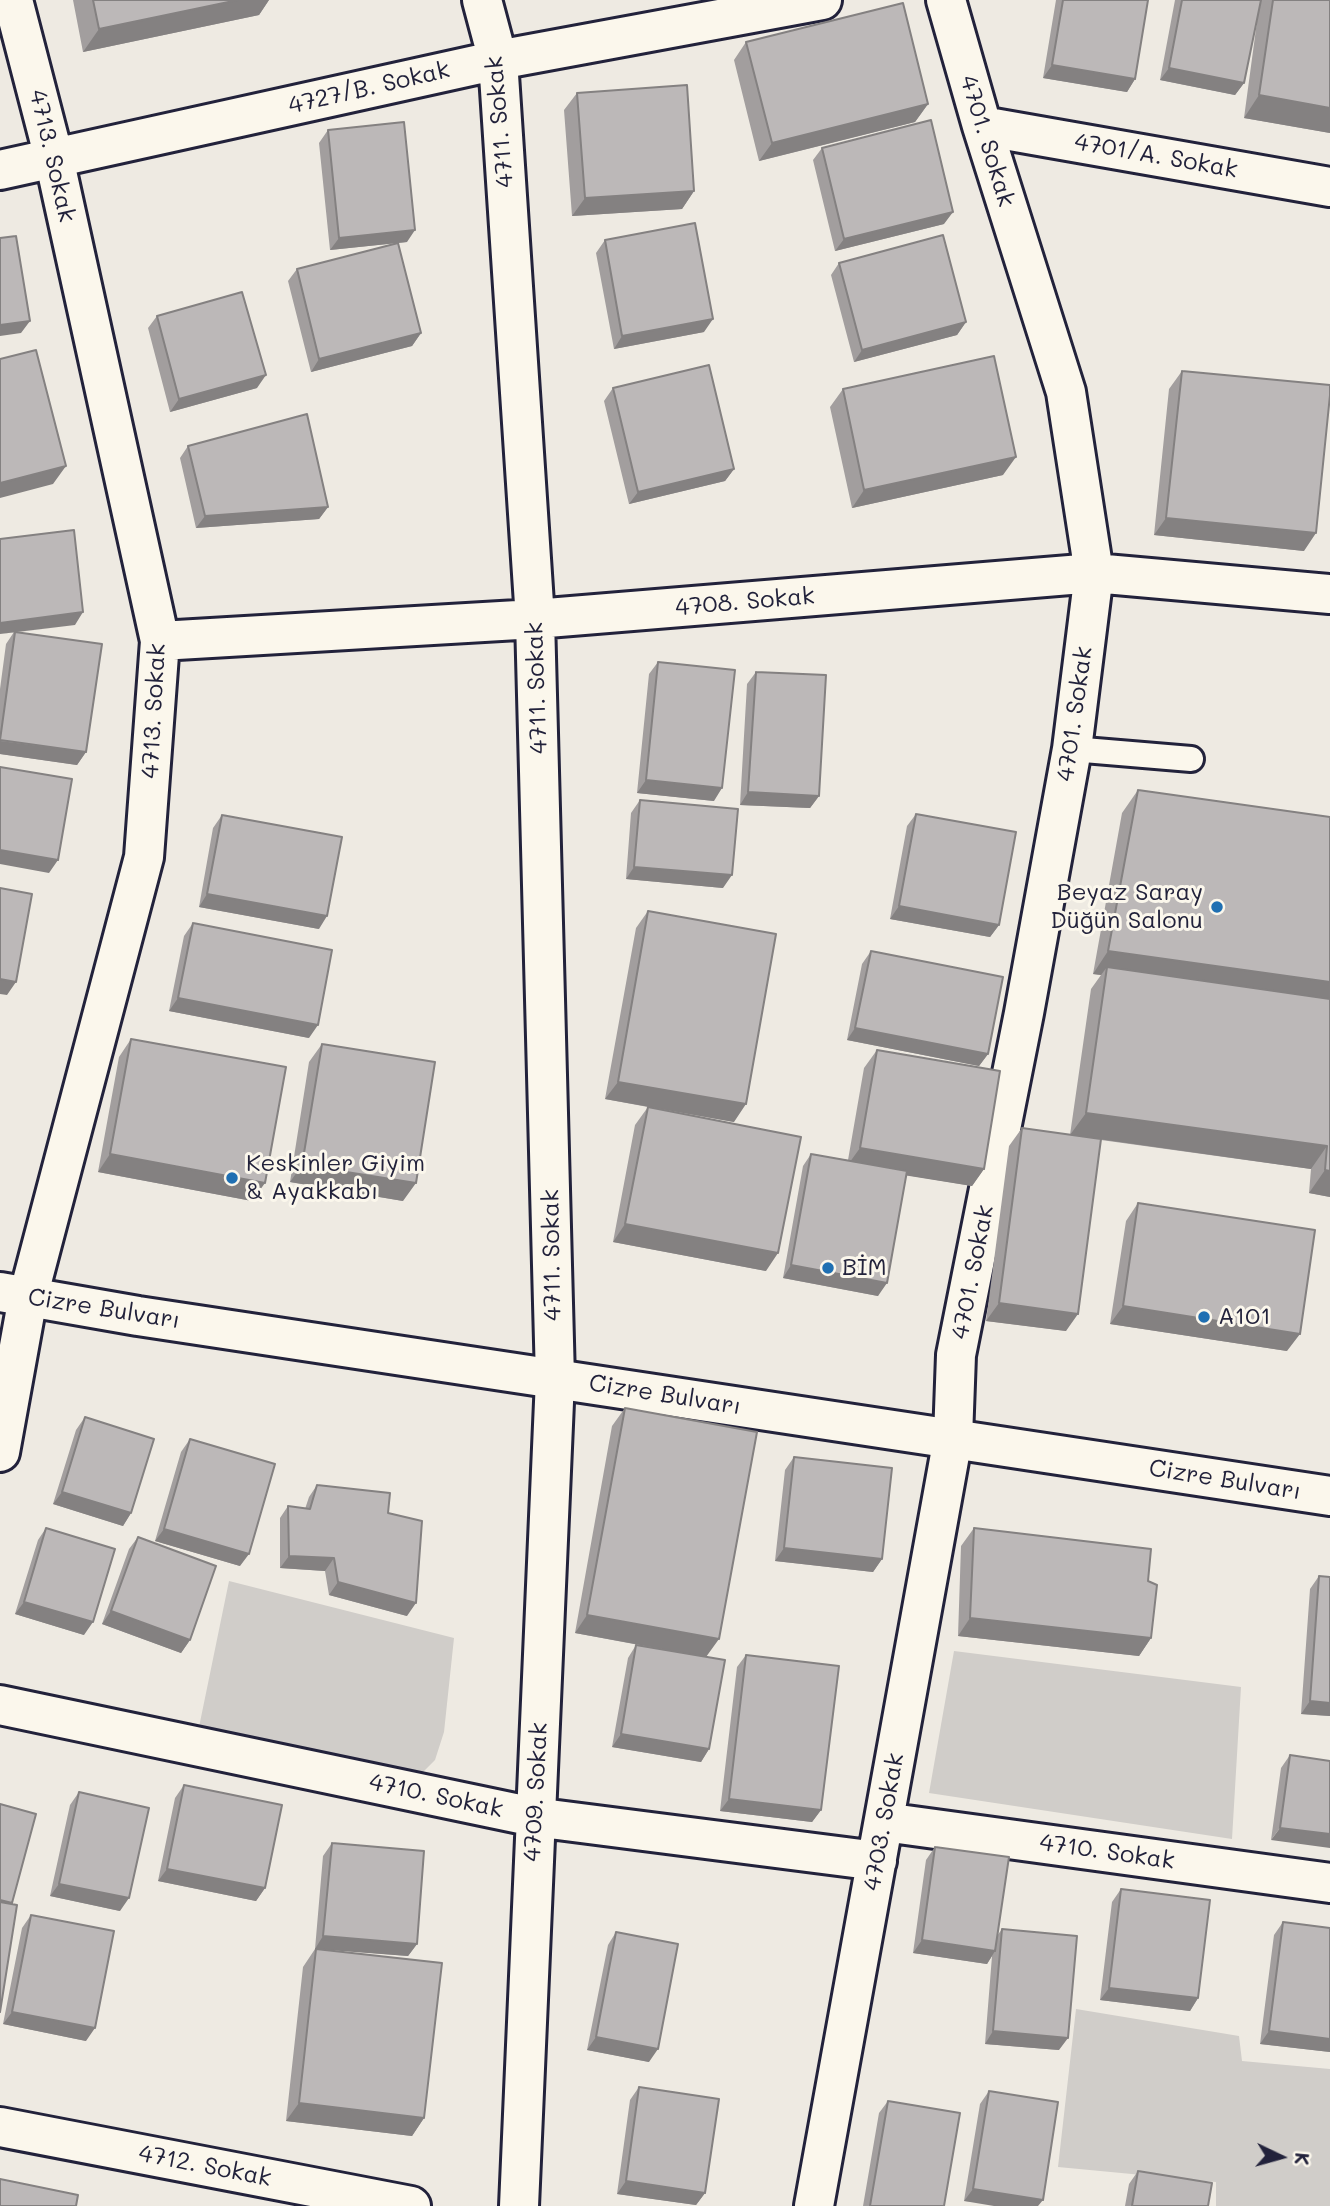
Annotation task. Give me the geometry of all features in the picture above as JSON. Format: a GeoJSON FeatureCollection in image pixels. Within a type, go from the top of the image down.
{"type":"FeatureCollection","features":[{"type":"Feature","properties":{"kind":"street","name":"4713. Sokak"},"geometry":{"type":"LineString","coordinates":[[0,1452],[14,1294],[144,857],[160,641],[54,158],[13,0]]}},
{"type":"Feature","properties":{"kind":"street","name":"4711. Sokak"},"geometry":{"type":"LineString","coordinates":[[482,0],[498,60],[535,619],[555,1379]]}},
{"type":"Feature","properties":{"kind":"street","name":"4727/B. Sokak"},"geometry":{"type":"LineString","coordinates":[[0,170],[498,60],[822,0]]}},
{"type":"Feature","properties":{"kind":"street","name":"4701. Sokak"},"geometry":{"type":"LineString","coordinates":[[946,0],[982,125],[1066,392],[1094,573],[1072,750],[1024,1013],[956,1355],[953,1438]]}},
{"type":"Feature","properties":{"kind":"street","name":"4701/A. Sokak"},"geometry":{"type":"LineString","coordinates":[[982,125],[1330,187]]}},
{"type":"Feature","properties":{"kind":"street","name":"4708. Sokak"},"geometry":{"type":"LineString","coordinates":[[160,641],[535,619],[1094,573],[1330,594]]}},
{"type":"Feature","properties":{"kind":"street","name":"Cizre Bulvarı"},"geometry":{"type":"LineString","coordinates":[[14,1294],[152,1318],[1330,1496]]}},
{"type":"Feature","properties":{"kind":"street","name":"4709. Sokak"},"geometry":{"type":"LineString","coordinates":[[519,2206],[555,1379]]}},
{"type":"Feature","properties":{"kind":"street","name":"4703. Sokak"},"geometry":{"type":"LineString","coordinates":[[814,2206],[953,1438]]}},
{"type":"Feature","properties":{"kind":"street","name":"4710. Sokak"},"geometry":{"type":"LineString","coordinates":[[0,1705],[534,1816],[877,1861]]}},
{"type":"Feature","properties":{"kind":"street","name":"4710. Sokak"},"geometry":{"type":"LineString","coordinates":[[884,1822],[1330,1883]]}},
{"type":"Feature","properties":{"kind":"street","name":"4712. Sokak"},"geometry":{"type":"LineString","coordinates":[[0,2127],[411,2206]]}},
{"type":"Feature","properties":{"kind":"lane"},"geometry":{"type":"LineString","coordinates":[[1072,750],[1191,759]]}},
{"type":"Feature","properties":{"kind":"shaded area"},"geometry":{"type":"Polygon","coordinates":[[[229,1581],[454,1638],[444,1732],[435,1760],[421,1774],[198,1732],[229,1581]]]}},
{"type":"Feature","properties":{"kind":"shaded area"},"geometry":{"type":"Polygon","coordinates":[[[954,1651],[1241,1687],[1232,1839],[929,1793],[954,1651]]]}},
{"type":"Feature","properties":{"kind":"shaded area"},"geometry":{"type":"Polygon","coordinates":[[[1076,2009],[1239,2036],[1242,2061],[1330,2069],[1330,2206],[1216,2206],[1216,2182],[1058,2167],[1076,2009]]]}},
{"type":"Feature","properties":{"kind":"building"},"geometry":{"type":"Polygon","coordinates":[[[93,0],[238,0],[99,29],[93,0]]]}},
{"type":"Feature","properties":{"kind":"building"},"geometry":{"type":"Polygon","coordinates":[[[1063,0],[1148,0],[1135,79],[1052,65],[1063,0]]]}},
{"type":"Feature","properties":{"kind":"building"},"geometry":{"type":"Polygon","coordinates":[[[1182,0],[1261,0],[1244,83],[1169,68],[1182,0]]]}},
{"type":"Feature","properties":{"kind":"building"},"geometry":{"type":"Polygon","coordinates":[[[1273,0],[1330,0],[1330,108],[1259,95],[1273,0]]]}},
{"type":"Feature","properties":{"kind":"building"},"geometry":{"type":"Polygon","coordinates":[[[903,3],[928,104],[772,143],[746,42],[903,3]]]}},
{"type":"Feature","properties":{"kind":"building"},"geometry":{"type":"Polygon","coordinates":[[[687,85],[694,191],[585,198],[577,93],[687,85]]]}},
{"type":"Feature","properties":{"kind":"building"},"geometry":{"type":"Polygon","coordinates":[[[931,120],[953,212],[844,239],[822,148],[931,120]]]}},
{"type":"Feature","properties":{"kind":"building"},"geometry":{"type":"Polygon","coordinates":[[[404,122],[415,230],[339,238],[328,130],[404,122]]]}},
{"type":"Feature","properties":{"kind":"building"},"geometry":{"type":"Polygon","coordinates":[[[695,223],[713,319],[622,336],[605,240],[695,223]]]}},
{"type":"Feature","properties":{"kind":"building"},"geometry":{"type":"Polygon","coordinates":[[[943,235],[966,322],[862,350],[839,263],[943,235]]]}},
{"type":"Feature","properties":{"kind":"building"},"geometry":{"type":"Polygon","coordinates":[[[16,236],[30,321],[0,325],[0,238],[16,236]]]}},
{"type":"Feature","properties":{"kind":"building"},"geometry":{"type":"Polygon","coordinates":[[[398,243],[421,333],[319,359],[297,269],[398,243]]]}},
{"type":"Feature","properties":{"kind":"building"},"geometry":{"type":"Polygon","coordinates":[[[242,292],[266,375],[179,399],[157,316],[242,292]]]}},
{"type":"Feature","properties":{"kind":"building"},"geometry":{"type":"Polygon","coordinates":[[[36,350],[66,466],[0,483],[0,359],[36,350]]]}},
{"type":"Feature","properties":{"kind":"building"},"geometry":{"type":"Polygon","coordinates":[[[994,356],[1016,457],[864,490],[843,389],[994,356]]]}},
{"type":"Feature","properties":{"kind":"building"},"geometry":{"type":"Polygon","coordinates":[[[709,365],[734,469],[638,492],[613,388],[709,365]]]}},
{"type":"Feature","properties":{"kind":"building"},"geometry":{"type":"Polygon","coordinates":[[[1182,371],[1330,385],[1316,533],[1166,518],[1182,371]]]}},
{"type":"Feature","properties":{"kind":"building"},"geometry":{"type":"Polygon","coordinates":[[[307,414],[328,507],[205,516],[188,446],[307,414]]]}},
{"type":"Feature","properties":{"kind":"building"},"geometry":{"type":"Polygon","coordinates":[[[74,530],[83,612],[0,623],[0,539],[74,530]]]}},
{"type":"Feature","properties":{"kind":"building"},"geometry":{"type":"Polygon","coordinates":[[[15,632],[102,644],[86,752],[0,740],[15,632]]]}},
{"type":"Feature","properties":{"kind":"building"},"geometry":{"type":"Polygon","coordinates":[[[658,662],[735,670],[722,788],[646,780],[658,662]]]}},
{"type":"Feature","properties":{"kind":"building"},"geometry":{"type":"Polygon","coordinates":[[[756,672],[826,675],[819,796],[748,792],[756,672]]]}},
{"type":"Feature","properties":{"kind":"building"},"geometry":{"type":"Polygon","coordinates":[[[0,767],[72,779],[58,860],[0,850],[0,767]]]}},
{"type":"Feature","properties":{"kind":"building","name":"Beyaz Saray Düğün Salonu"},"geometry":{"type":"Polygon","coordinates":[[[1138,790],[1330,817],[1330,982],[1108,951],[1138,790]]]}},
{"type":"Feature","properties":{"kind":"building"},"geometry":{"type":"Polygon","coordinates":[[[640,800],[738,809],[732,875],[634,867],[640,800]]]}},
{"type":"Feature","properties":{"kind":"building"},"geometry":{"type":"Polygon","coordinates":[[[916,814],[1016,832],[999,925],[899,906],[916,814]]]}},
{"type":"Feature","properties":{"kind":"building"},"geometry":{"type":"Polygon","coordinates":[[[222,815],[342,837],[327,916],[207,894],[222,815]]]}},
{"type":"Feature","properties":{"kind":"building"},"geometry":{"type":"Polygon","coordinates":[[[0,888],[32,894],[16,982],[0,979],[0,888]]]}},
{"type":"Feature","properties":{"kind":"building"},"geometry":{"type":"Polygon","coordinates":[[[648,911],[776,934],[746,1104],[618,1082],[648,911]]]}},
{"type":"Feature","properties":{"kind":"building"},"geometry":{"type":"Polygon","coordinates":[[[193,923],[332,950],[318,1025],[178,998],[193,923]]]}},
{"type":"Feature","properties":{"kind":"building"},"geometry":{"type":"Polygon","coordinates":[[[871,951],[1003,977],[988,1054],[855,1028],[871,951]]]}},
{"type":"Feature","properties":{"kind":"building"},"geometry":{"type":"Polygon","coordinates":[[[1107,967],[1330,999],[1330,1171],[1325,1170],[1327,1146],[1086,1113],[1107,967]]]}},
{"type":"Feature","properties":{"kind":"building"},"geometry":{"type":"Polygon","coordinates":[[[131,1039],[286,1067],[265,1183],[110,1154],[131,1039]]]}},
{"type":"Feature","properties":{"kind":"building"},"geometry":{"type":"Polygon","coordinates":[[[322,1044],[435,1062],[416,1183],[302,1165],[322,1044]]]}},
{"type":"Feature","properties":{"kind":"building"},"geometry":{"type":"Polygon","coordinates":[[[877,1050],[1000,1071],[984,1169],[860,1148],[877,1050]]]}},
{"type":"Feature","properties":{"kind":"building"},"geometry":{"type":"Polygon","coordinates":[[[648,1107],[801,1137],[778,1253],[625,1224],[648,1107]]]}},
{"type":"Feature","properties":{"kind":"building"},"geometry":{"type":"Polygon","coordinates":[[[1022,1128],[1101,1139],[1078,1314],[999,1303],[1022,1128]]]}},
{"type":"Feature","properties":{"kind":"building"},"geometry":{"type":"Polygon","coordinates":[[[811,1154],[907,1171],[887,1283],[791,1265],[811,1154]]]}},
{"type":"Feature","properties":{"kind":"building"},"geometry":{"type":"Polygon","coordinates":[[[1138,1203],[1315,1230],[1300,1334],[1123,1306],[1138,1203]]]}},
{"type":"Feature","properties":{"kind":"building"},"geometry":{"type":"Polygon","coordinates":[[[625,1408],[757,1432],[719,1639],[587,1615],[625,1408]]]}},
{"type":"Feature","properties":{"kind":"building"},"geometry":{"type":"Polygon","coordinates":[[[85,1417],[154,1439],[131,1513],[62,1492],[85,1417]]]}},
{"type":"Feature","properties":{"kind":"building"},"geometry":{"type":"Polygon","coordinates":[[[190,1439],[275,1464],[249,1554],[164,1529],[190,1439]]]}},
{"type":"Feature","properties":{"kind":"building"},"geometry":{"type":"Polygon","coordinates":[[[794,1457],[892,1468],[882,1559],[784,1548],[794,1457]]]}},
{"type":"Feature","properties":{"kind":"building"},"geometry":{"type":"Polygon","coordinates":[[[317,1485],[390,1493],[388,1513],[422,1521],[416,1603],[338,1582],[334,1558],[289,1556],[288,1506],[310,1509],[317,1485]]]}},
{"type":"Feature","properties":{"kind":"building"},"geometry":{"type":"Polygon","coordinates":[[[46,1528],[115,1549],[93,1622],[24,1602],[46,1528]]]}},
{"type":"Feature","properties":{"kind":"building"},"geometry":{"type":"Polygon","coordinates":[[[974,1528],[1151,1549],[1148,1581],[1157,1585],[1151,1638],[970,1618],[974,1528]]]}},
{"type":"Feature","properties":{"kind":"building"},"geometry":{"type":"Polygon","coordinates":[[[138,1537],[216,1566],[190,1640],[111,1611],[138,1537]]]}},
{"type":"Feature","properties":{"kind":"building"},"geometry":{"type":"Polygon","coordinates":[[[1319,1576],[1330,1577],[1330,1703],[1310,1701],[1319,1576]]]}},
{"type":"Feature","properties":{"kind":"building"},"geometry":{"type":"Polygon","coordinates":[[[636,1645],[725,1660],[709,1749],[621,1734],[636,1645]]]}},
{"type":"Feature","properties":{"kind":"building"},"geometry":{"type":"Polygon","coordinates":[[[746,1655],[839,1666],[821,1810],[729,1799],[746,1655]]]}},
{"type":"Feature","properties":{"kind":"building"},"geometry":{"type":"Polygon","coordinates":[[[1290,1755],[1330,1761],[1330,1834],[1280,1828],[1290,1755]]]}},
{"type":"Feature","properties":{"kind":"building"},"geometry":{"type":"Polygon","coordinates":[[[184,1785],[282,1805],[265,1888],[167,1869],[184,1785]]]}},
{"type":"Feature","properties":{"kind":"building"},"geometry":{"type":"Polygon","coordinates":[[[79,1792],[149,1808],[129,1898],[59,1884],[79,1792]]]}},
{"type":"Feature","properties":{"kind":"building"},"geometry":{"type":"Polygon","coordinates":[[[0,1804],[36,1814],[12,1903],[0,1900],[0,1804]]]}},
{"type":"Feature","properties":{"kind":"building"},"geometry":{"type":"Polygon","coordinates":[[[332,1843],[424,1851],[417,1944],[323,1936],[332,1843]]]}},
{"type":"Feature","properties":{"kind":"building"},"geometry":{"type":"Polygon","coordinates":[[[935,1847],[1009,1857],[995,1951],[922,1940],[935,1847]]]}},
{"type":"Feature","properties":{"kind":"building"},"geometry":{"type":"Polygon","coordinates":[[[1121,1889],[1210,1900],[1198,1998],[1109,1988],[1121,1889]]]}},
{"type":"Feature","properties":{"kind":"building"},"geometry":{"type":"Polygon","coordinates":[[[0,1902],[17,1905],[0,2012],[0,1902]]]}},
{"type":"Feature","properties":{"kind":"building"},"geometry":{"type":"Polygon","coordinates":[[[31,1915],[114,1931],[95,2028],[12,2012],[31,1915]]]}},
{"type":"Feature","properties":{"kind":"building"},"geometry":{"type":"Polygon","coordinates":[[[1283,1922],[1330,1928],[1330,2039],[1269,2031],[1283,1922]]]}},
{"type":"Feature","properties":{"kind":"building"},"geometry":{"type":"Polygon","coordinates":[[[1002,1929],[1077,1936],[1068,2038],[993,2031],[1002,1929]]]}},
{"type":"Feature","properties":{"kind":"building"},"geometry":{"type":"Polygon","coordinates":[[[616,1932],[678,1944],[658,2049],[596,2037],[616,1932]]]}},
{"type":"Feature","properties":{"kind":"building"},"geometry":{"type":"Polygon","coordinates":[[[316,1949],[442,1963],[424,2118],[299,2103],[316,1949]]]}},
{"type":"Feature","properties":{"kind":"building"},"geometry":{"type":"Polygon","coordinates":[[[639,2087],[719,2099],[705,2193],[626,2181],[639,2087]]]}},
{"type":"Feature","properties":{"kind":"building"},"geometry":{"type":"Polygon","coordinates":[[[989,2091],[1058,2102],[1043,2200],[973,2189],[989,2091]]]}},
{"type":"Feature","properties":{"kind":"building"},"geometry":{"type":"Polygon","coordinates":[[[888,2101],[960,2113],[944,2206],[870,2206],[888,2101]]]}},
{"type":"Feature","properties":{"kind":"building"},"geometry":{"type":"Polygon","coordinates":[[[1138,2171],[1212,2183],[1208,2206],[1132,2206],[1138,2171]]]}},
{"type":"Feature","properties":{"kind":"building"},"geometry":{"type":"Polygon","coordinates":[[[0,2179],[78,2195],[76,2206],[0,2206],[0,2179]]]}},
{"type":"Feature","properties":{"kind":"place","name":"Beyaz Saray Düğün Salonu"},"geometry":{"type":"Point","coordinates":[1217,907]}},
{"type":"Feature","properties":{"kind":"place","name":"Keskinler Giyim & Ayakkabı"},"geometry":{"type":"Point","coordinates":[232,1178]}},
{"type":"Feature","properties":{"kind":"place","name":"BİM"},"geometry":{"type":"Point","coordinates":[828,1268]}},
{"type":"Feature","properties":{"kind":"place","name":"A101"},"geometry":{"type":"Point","coordinates":[1204,1317]}}]}
